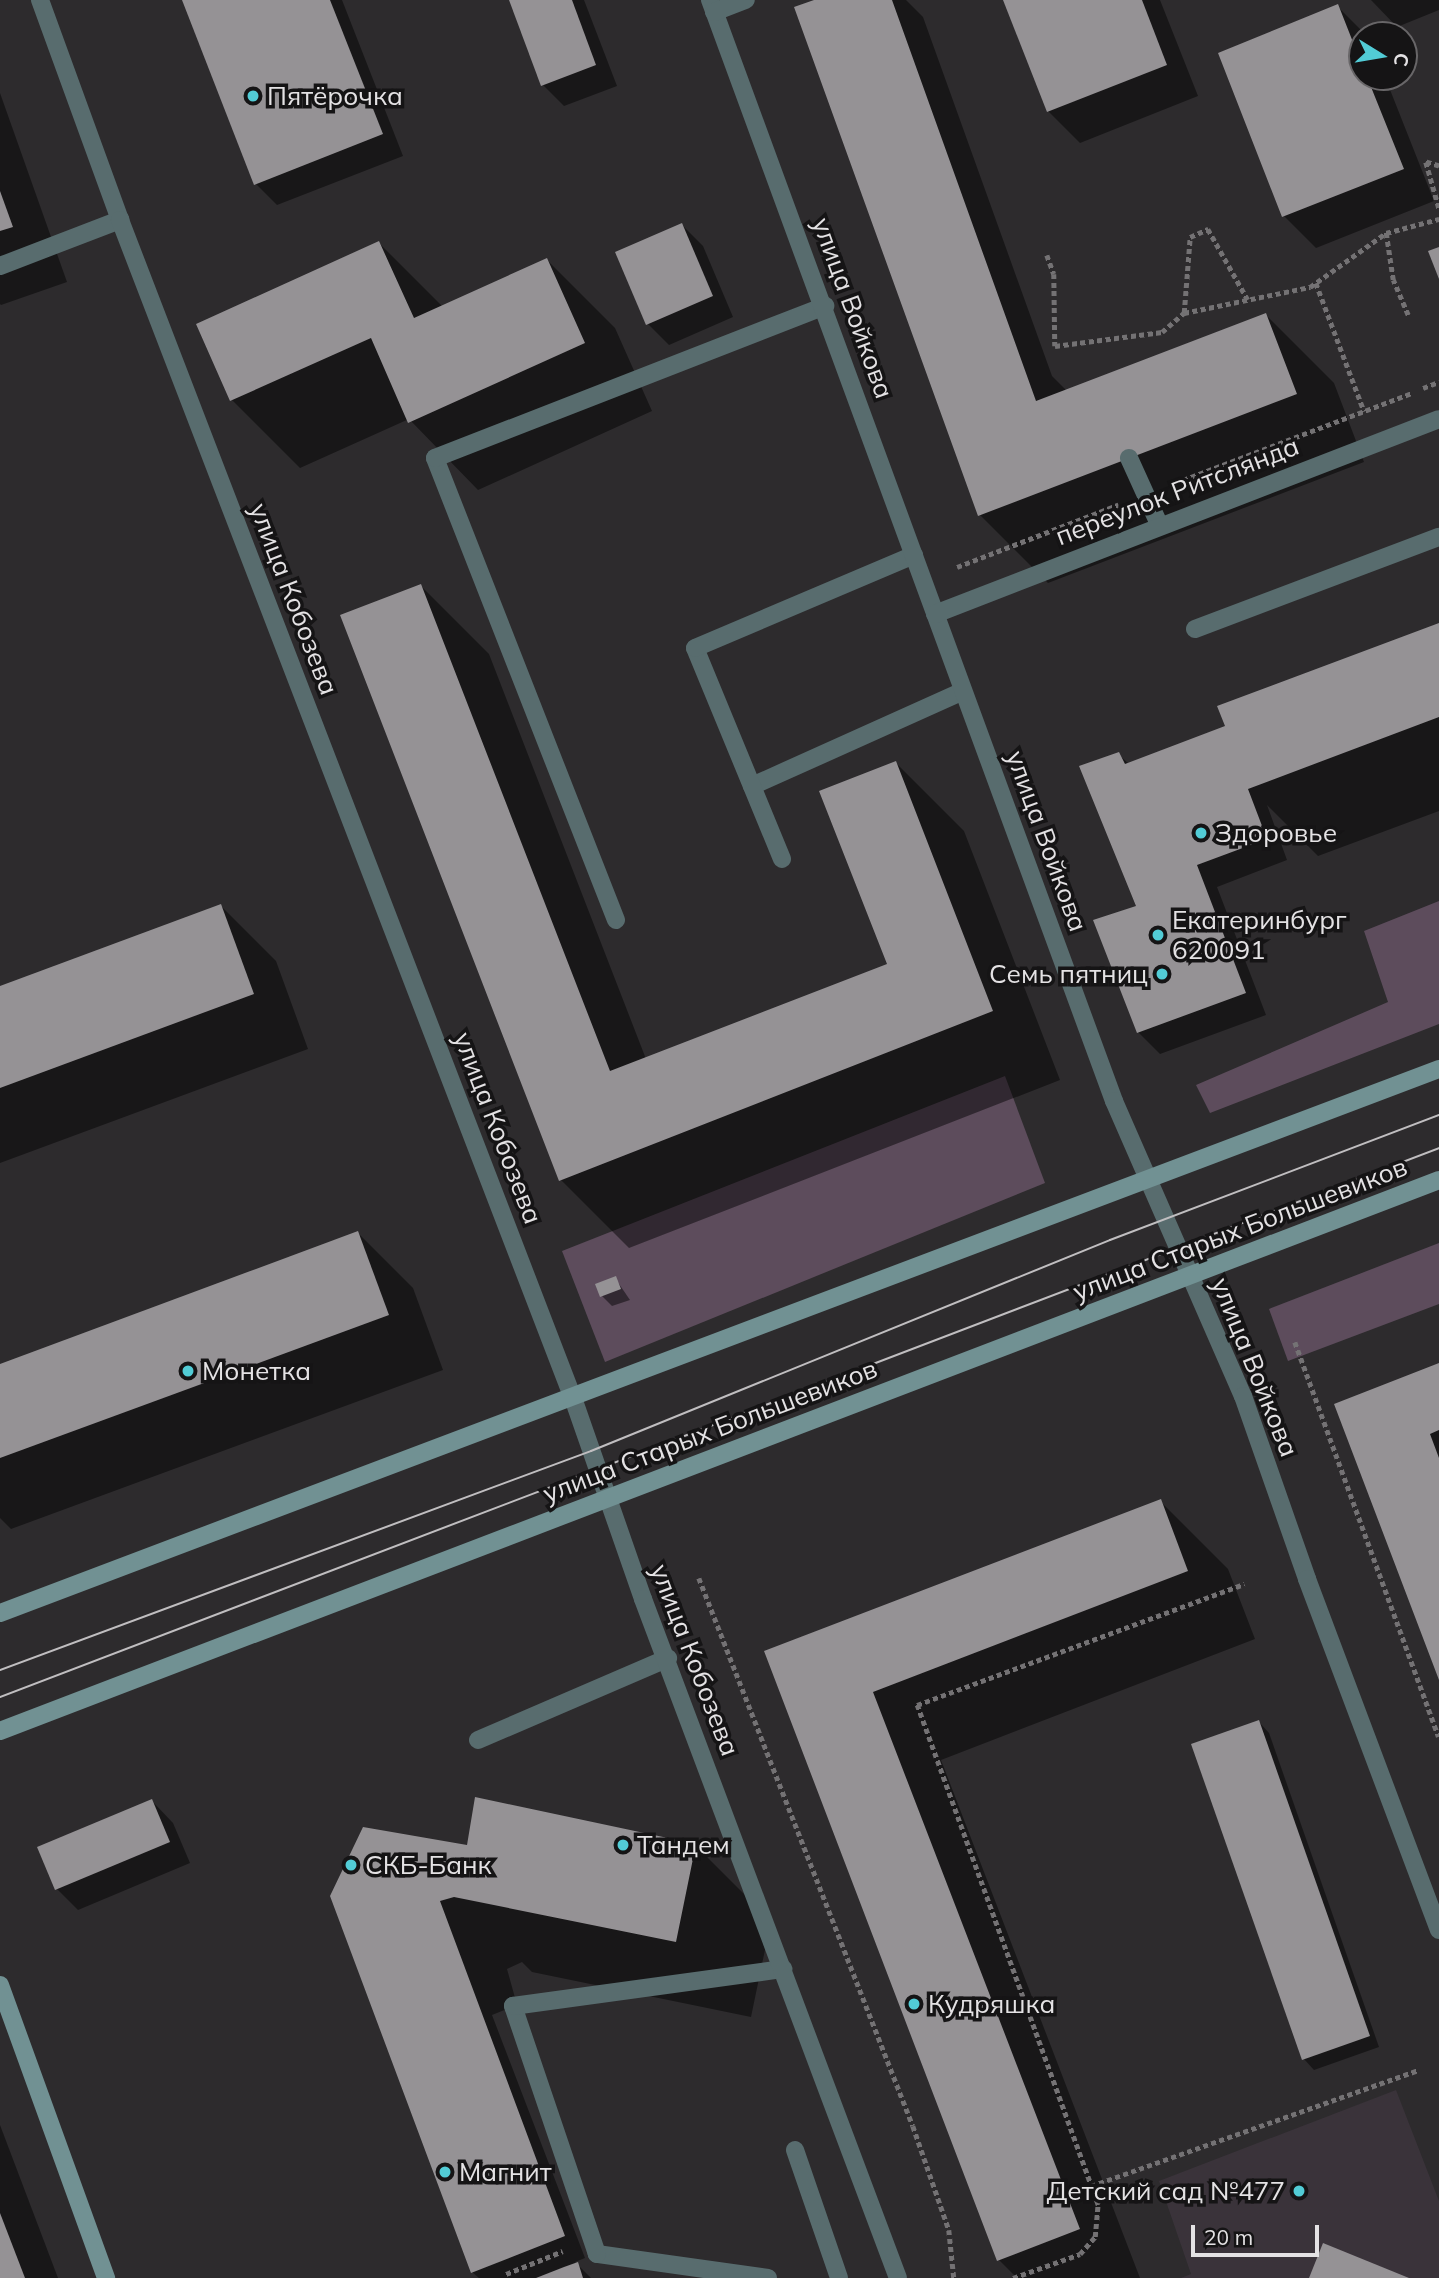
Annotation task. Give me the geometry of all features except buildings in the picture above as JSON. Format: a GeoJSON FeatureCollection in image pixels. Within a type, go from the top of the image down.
{"type":"FeatureCollection","features":[{"type":"Feature","properties":{"kind":"main road"},"geometry":{"type":"LineString","coordinates":[[0,1613],[1439,1069]]}},
{"type":"Feature","properties":{"kind":"main road","name":"улица Старых Большевиков"},"geometry":{"type":"LineString","coordinates":[[0,1731],[1439,1180]]}},
{"type":"Feature","properties":{"kind":"main road"},"geometry":{"type":"LineString","coordinates":[[0,1985],[106,2278]]}},
{"type":"Feature","properties":{"kind":"street","name":"улица Кобозева"},"geometry":{"type":"LineString","coordinates":[[40,0],[120,220],[573,1398],[898,2278]]}},
{"type":"Feature","properties":{"kind":"street"},"geometry":{"type":"LineString","coordinates":[[712,6],[746,0]]}},
{"type":"Feature","properties":{"kind":"street","name":"улица Войкова"},"geometry":{"type":"LineString","coordinates":[[712,6],[825,306],[934,614],[1146,1179],[1243,1396],[1307,1579],[1439,1930]]}},
{"type":"Feature","properties":{"kind":"street"},"geometry":{"type":"LineString","coordinates":[[0,266],[120,220]]}},
{"type":"Feature","properties":{"kind":"street"},"geometry":{"type":"LineString","coordinates":[[617,920],[435,458],[825,306]]}},
{"type":"Feature","properties":{"kind":"street","name":"переулок Ритслянда"},"geometry":{"type":"LineString","coordinates":[[934,614],[1159,524],[1439,419]]}},
{"type":"Feature","properties":{"kind":"street"},"geometry":{"type":"LineString","coordinates":[[1129,458],[1148,494],[1159,524]]}},
{"type":"Feature","properties":{"kind":"street"},"geometry":{"type":"LineString","coordinates":[[1195,629],[1439,537]]}},
{"type":"Feature","properties":{"kind":"street"},"geometry":{"type":"LineString","coordinates":[[782,859],[695,648],[914,555]]}},
{"type":"Feature","properties":{"kind":"street"},"geometry":{"type":"LineString","coordinates":[[752,786],[963,691]]}},
{"type":"Feature","properties":{"kind":"street"},"geometry":{"type":"LineString","coordinates":[[478,1740],[667,1658]]}},
{"type":"Feature","properties":{"kind":"street"},"geometry":{"type":"LineString","coordinates":[[768,2278],[597,2254],[513,2006],[783,1969]]}},
{"type":"Feature","properties":{"kind":"street"},"geometry":{"type":"LineString","coordinates":[[795,2150],[839,2278]]}},
{"type":"Feature","properties":{"kind":"path"},"geometry":{"type":"LineString","coordinates":[[1439,166],[1426,162],[1439,208]]}},
{"type":"Feature","properties":{"kind":"path"},"geometry":{"type":"LineString","coordinates":[[1046,255],[1054,274],[1055,346],[1162,332],[1184,313],[1315,283],[1386,233],[1439,219]]}},
{"type":"Feature","properties":{"kind":"path"},"geometry":{"type":"LineString","coordinates":[[1184,313],[1190,237],[1208,229],[1248,300]]}},
{"type":"Feature","properties":{"kind":"path"},"geometry":{"type":"LineString","coordinates":[[1386,233],[1393,280],[1408,315]]}},
{"type":"Feature","properties":{"kind":"path"},"geometry":{"type":"LineString","coordinates":[[1315,283],[1364,411]]}},
{"type":"Feature","properties":{"kind":"path"},"geometry":{"type":"LineString","coordinates":[[957,567],[1439,382]]}},
{"type":"Feature","properties":{"kind":"path"},"geometry":{"type":"LineString","coordinates":[[1295,1342],[1439,1737]]}},
{"type":"Feature","properties":{"kind":"path"},"geometry":{"type":"LineString","coordinates":[[699,1578],[913,2126],[949,2230],[954,2278]]}},
{"type":"Feature","properties":{"kind":"path"},"geometry":{"type":"LineString","coordinates":[[1013,2278],[1080,2254],[1095,2237],[1098,2206],[917,1705],[1244,1584]]}},
{"type":"Feature","properties":{"kind":"path"},"geometry":{"type":"LineString","coordinates":[[1091,2186],[1418,2070]]}},
{"type":"Feature","properties":{"kind":"path"},"geometry":{"type":"LineString","coordinates":[[506,2274],[541,2260]]}},
{"type":"Feature","properties":{"kind":"shaded area"},"geometry":{"type":"Polygon","coordinates":[[[1439,901],[1439,1024],[1210,1113],[1196,1085],[1388,1002],[1364,931],[1439,901]]]}},
{"type":"Feature","properties":{"kind":"shaded area"},"geometry":{"type":"Polygon","coordinates":[[[1005,1076],[1045,1183],[605,1362],[562,1251],[1005,1076]]]}},
{"type":"Feature","properties":{"kind":"shaded area"},"geometry":{"type":"Polygon","coordinates":[[[1439,1243],[1439,1304],[1288,1361],[1269,1309],[1439,1243]]]}},
{"type":"Feature","properties":{"kind":"shaded area","name":"Детский сад №477"},"geometry":{"type":"Polygon","coordinates":[[[1396,2090],[1439,2201],[1439,2278],[1181,2278],[1191,2274],[1159,2181],[1396,2090]]]}},
{"type":"Feature","properties":{"kind":"tram line"},"geometry":{"type":"LineString","coordinates":[[0,1670],[591,1451],[1110,1240],[1439,1115]]}},
{"type":"Feature","properties":{"kind":"tram line"},"geometry":{"type":"LineString","coordinates":[[0,1697],[1439,1148]]}},
{"type":"Feature","properties":{"kind":"place","name":"Пятёрочка"},"geometry":{"type":"Point","coordinates":[253,96]}},
{"type":"Feature","properties":{"kind":"place","name":"Здоровье"},"geometry":{"type":"Point","coordinates":[1201,833]}},
{"type":"Feature","properties":{"kind":"place","name":"Екатеринбург 620091"},"geometry":{"type":"Point","coordinates":[1158,935]}},
{"type":"Feature","properties":{"kind":"place","name":"Семь пятниц"},"geometry":{"type":"Point","coordinates":[1162,974]}},
{"type":"Feature","properties":{"kind":"place","name":"Монетка"},"geometry":{"type":"Point","coordinates":[188,1371]}},
{"type":"Feature","properties":{"kind":"place","name":"Тандем"},"geometry":{"type":"Point","coordinates":[623,1845]}},
{"type":"Feature","properties":{"kind":"place","name":"СКБ-Банк"},"geometry":{"type":"Point","coordinates":[351,1865]}},
{"type":"Feature","properties":{"kind":"place","name":"Кудряшка"},"geometry":{"type":"Point","coordinates":[914,2004]}},
{"type":"Feature","properties":{"kind":"place","name":"Магнит"},"geometry":{"type":"Point","coordinates":[445,2172]}},
{"type":"Feature","properties":{"kind":"place","name":"Детский сад №477"},"geometry":{"type":"Point","coordinates":[1299,2191]}}]}
